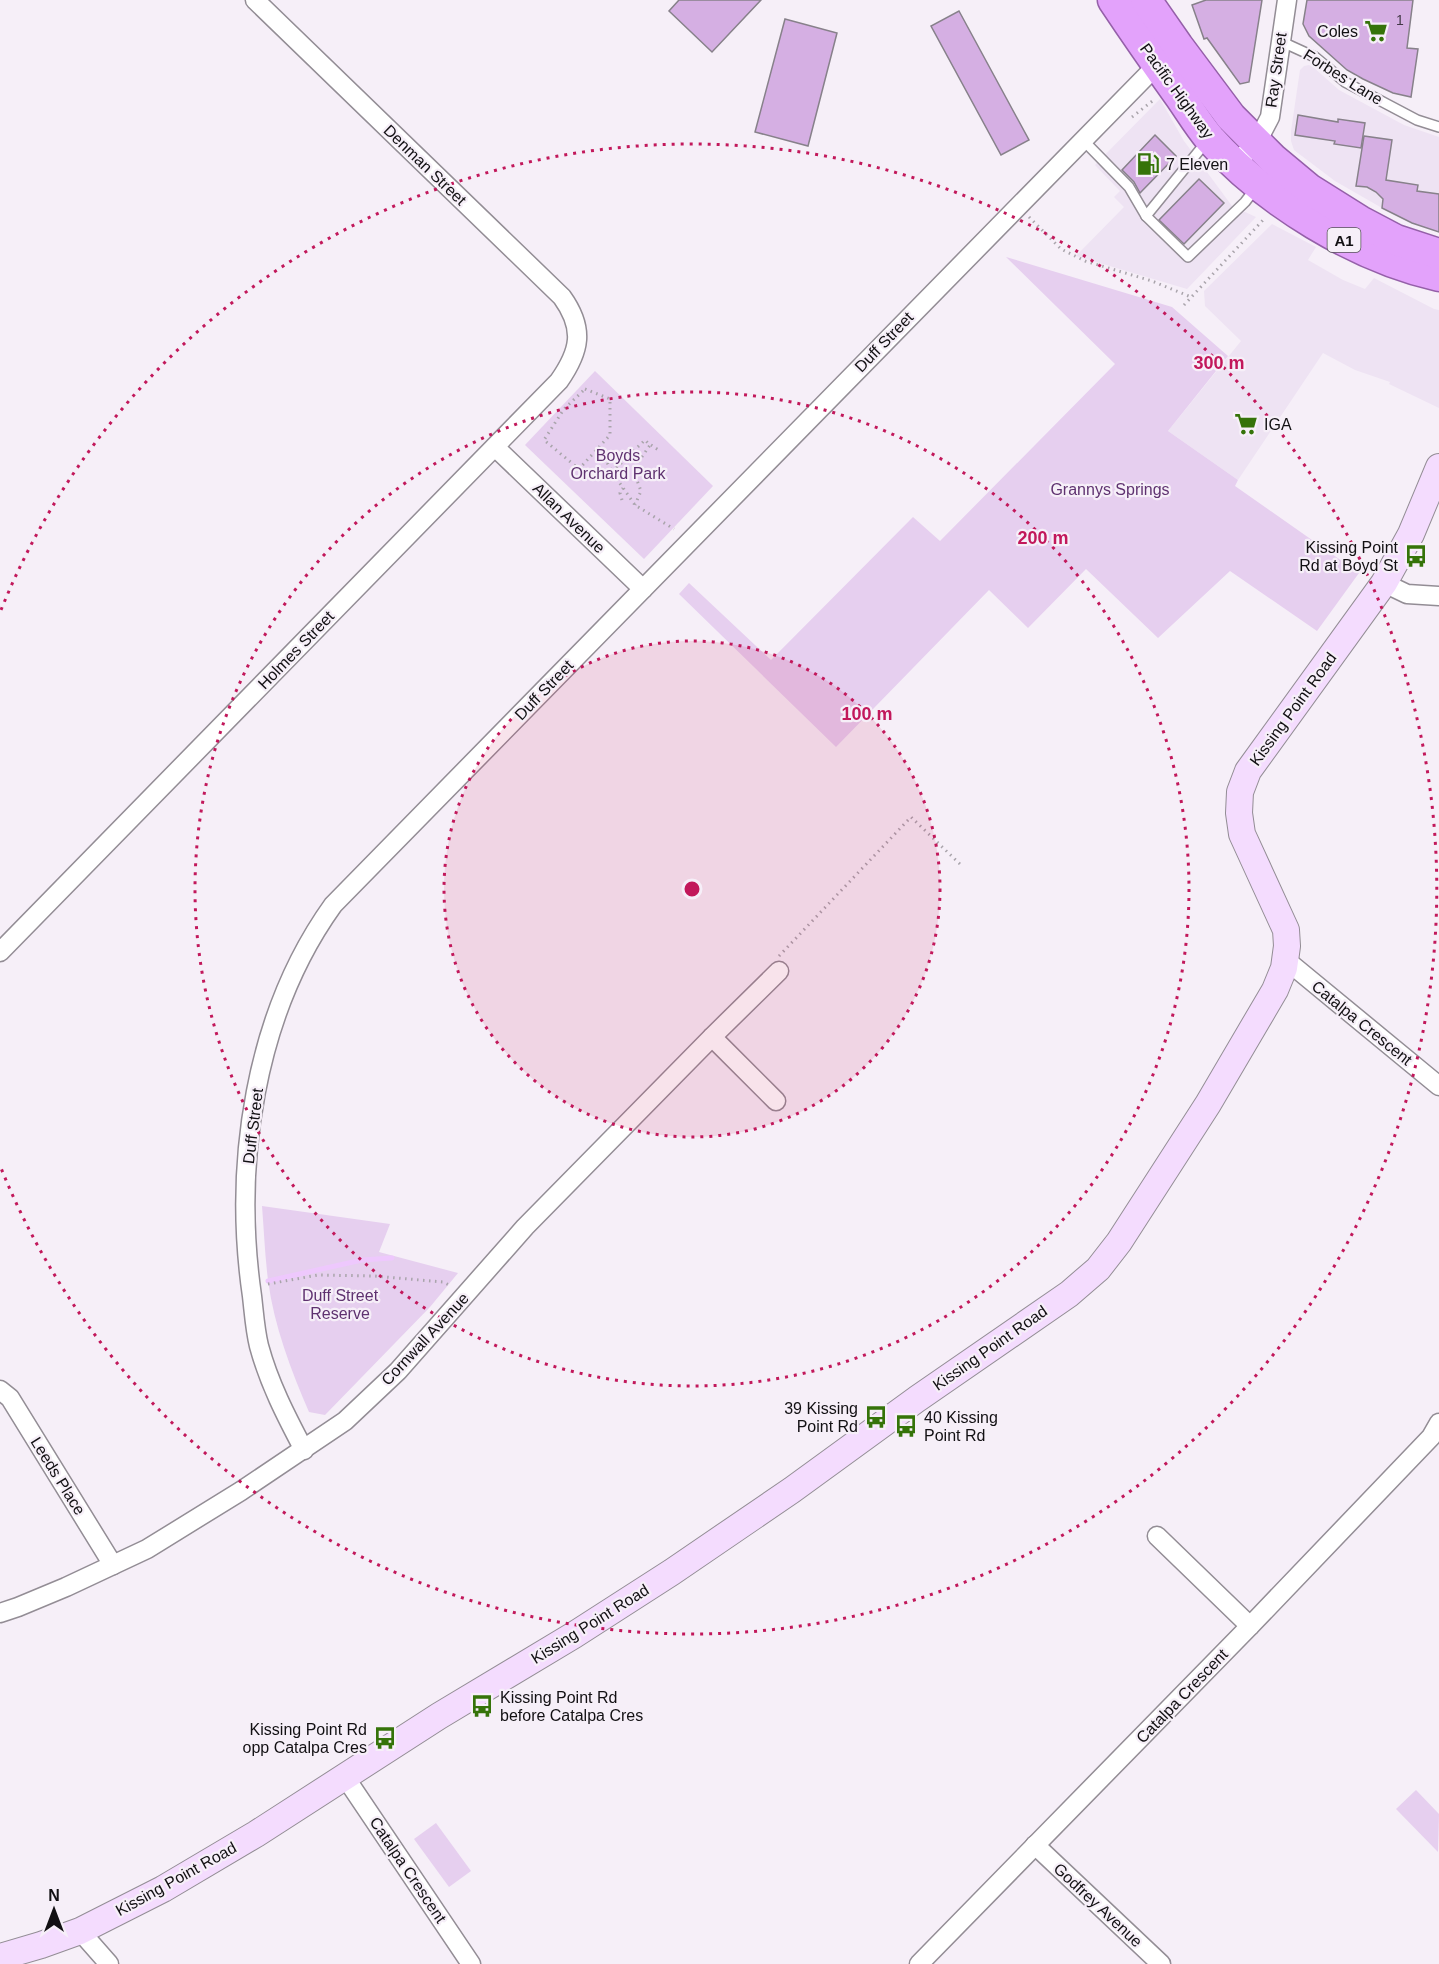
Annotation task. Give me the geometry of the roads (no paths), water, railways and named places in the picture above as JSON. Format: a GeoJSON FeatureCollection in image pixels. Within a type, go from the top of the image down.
{"type":"FeatureCollection","features":[{"type":"Feature","properties":{"kind":"highway","name":"Pacific Highway"},"geometry":{"type":"LineString","coordinates":[[1113,0],[1209,138],[1258,184],[1298,213],[1352,244],[1424,273],[1439,276]]}},
{"type":"Feature","properties":{"kind":"highway","name":"Pacific Highway"},"geometry":{"type":"LineString","coordinates":[[1146,0],[1231,117],[1294,176],[1326,200],[1396,240],[1439,254]]}},
{"type":"Feature","properties":{"kind":"main road","name":"Kissing Point Road"},"geometry":{"type":"LineString","coordinates":[[0,1957],[80,1931],[163,1889],[256,1834],[439,1716],[574,1635],[672,1572],[792,1490],[927,1392],[1069,1294],[1098,1269],[1119,1242],[1208,1104],[1275,990],[1284,968],[1287,946],[1286,930],[1242,834],[1239,813],[1240,792],[1248,771],[1384,584],[1411,534],[1439,467]]}},
{"type":"Feature","properties":{"kind":"street","name":"Denman Street"},"geometry":{"type":"LineString","coordinates":[[255,0],[562,297],[577,324],[578,339]]}},
{"type":"Feature","properties":{"kind":"street","name":"Ray Street"},"geometry":{"type":"LineString","coordinates":[[1235,164],[1257,142],[1270,117],[1287,0]]}},
{"type":"Feature","properties":{"kind":"street","name":"Duff Street"},"geometry":{"type":"LineString","coordinates":[[304,1450],[271,1384],[259,1345],[245,1226],[253,1100],[275,1017],[290,979],[314,932],[333,905],[1157,65]]}},
{"type":"Feature","properties":{"kind":"street","name":"Holmes Street"},"geometry":{"type":"LineString","coordinates":[[0,952],[559,381],[574,355],[578,339]]}},
{"type":"Feature","properties":{"kind":"street","name":"Allan Avenue"},"geometry":{"type":"LineString","coordinates":[[495,447],[643,589]]}},
{"type":"Feature","properties":{"kind":"street"},"geometry":{"type":"LineString","coordinates":[[1384,584],[1407,594],[1439,596]]}},
{"type":"Feature","properties":{"kind":"street","name":"Catalpa Crescent"},"geometry":{"type":"LineString","coordinates":[[1286,960],[1439,1086]]}},
{"type":"Feature","properties":{"kind":"street","name":"Cornwall Avenue"},"geometry":{"type":"LineString","coordinates":[[0,1612],[18,1608],[147,1549],[304,1450],[345,1421],[398,1371],[525,1227],[779,971]]}},
{"type":"Feature","properties":{"kind":"street"},"geometry":{"type":"LineString","coordinates":[[712,1037],[776,1101]]}},
{"type":"Feature","properties":{"kind":"street","name":"Leeds Place"},"geometry":{"type":"LineString","coordinates":[[0,1390],[10,1398],[113,1565]]}},
{"type":"Feature","properties":{"kind":"street","name":"Catalpa Crescent"},"geometry":{"type":"LineString","coordinates":[[919,1964],[1436,1435]]}},
{"type":"Feature","properties":{"kind":"street"},"geometry":{"type":"LineString","coordinates":[[1157,1536],[1250,1626]]}},
{"type":"Feature","properties":{"kind":"street","name":"Catalpa Crescent"},"geometry":{"type":"LineString","coordinates":[[345,1777],[471,1964]]}},
{"type":"Feature","properties":{"kind":"street","name":"Godfrey Avenue"},"geometry":{"type":"LineString","coordinates":[[1035,1845],[1161,1964]]}},
{"type":"Feature","properties":{"kind":"street"},"geometry":{"type":"LineString","coordinates":[[80,1931],[109,1964]]}},
{"type":"Feature","properties":{"kind":"lane","name":"Forbes Lane"},"geometry":{"type":"LineString","coordinates":[[1280,41],[1315,57],[1345,82],[1417,120],[1439,127]]}},
{"type":"Feature","properties":{"kind":"lane"},"geometry":{"type":"LineString","coordinates":[[1146,216],[1209,138]]}},
{"type":"Feature","properties":{"kind":"lane"},"geometry":{"type":"LineString","coordinates":[[1083,140],[1129,187],[1146,216],[1188,257],[1245,202],[1258,184]]}},
{"type":"Feature","properties":{"kind":"waterway"},"geometry":{"type":"LineString","coordinates":[[268,1281],[362,1260],[392,1258]]}},
{"type":"Feature","properties":{"kind":"place","name":"Coles"},"geometry":{"type":"Point","coordinates":[1376,31]}},
{"type":"Feature","properties":{"kind":"place","name":"7 Eleven"},"geometry":{"type":"Point","coordinates":[1148,164]}},
{"type":"Feature","properties":{"kind":"place","name":"IGA"},"geometry":{"type":"Point","coordinates":[1246,424]}},
{"type":"Feature","properties":{"kind":"place","name":"Kissing Point Rd at Boyd St"},"geometry":{"type":"Point","coordinates":[1416,556]}},
{"type":"Feature","properties":{"kind":"place","name":"39 Kissing Point Rd"},"geometry":{"type":"Point","coordinates":[876,1417]}},
{"type":"Feature","properties":{"kind":"place","name":"40 Kissing Point Rd"},"geometry":{"type":"Point","coordinates":[906,1426]}},
{"type":"Feature","properties":{"kind":"place","name":"Kissing Point Rd before Catalpa Cres"},"geometry":{"type":"Point","coordinates":[482,1706]}},
{"type":"Feature","properties":{"kind":"place","name":"Kissing Point Rd opp Catalpa Cres"},"geometry":{"type":"Point","coordinates":[385,1738]}},
{"type":"Feature","properties":{"kind":"park label","name":"Boyds Orchard Park"},"geometry":{"type":"Point","coordinates":[618,464]}},
{"type":"Feature","properties":{"kind":"park label","name":"Grannys Springs"},"geometry":{"type":"Point","coordinates":[1110,489]}},
{"type":"Feature","properties":{"kind":"park label","name":"Duff Street Reserve"},"geometry":{"type":"Point","coordinates":[340,1304]}}]}
